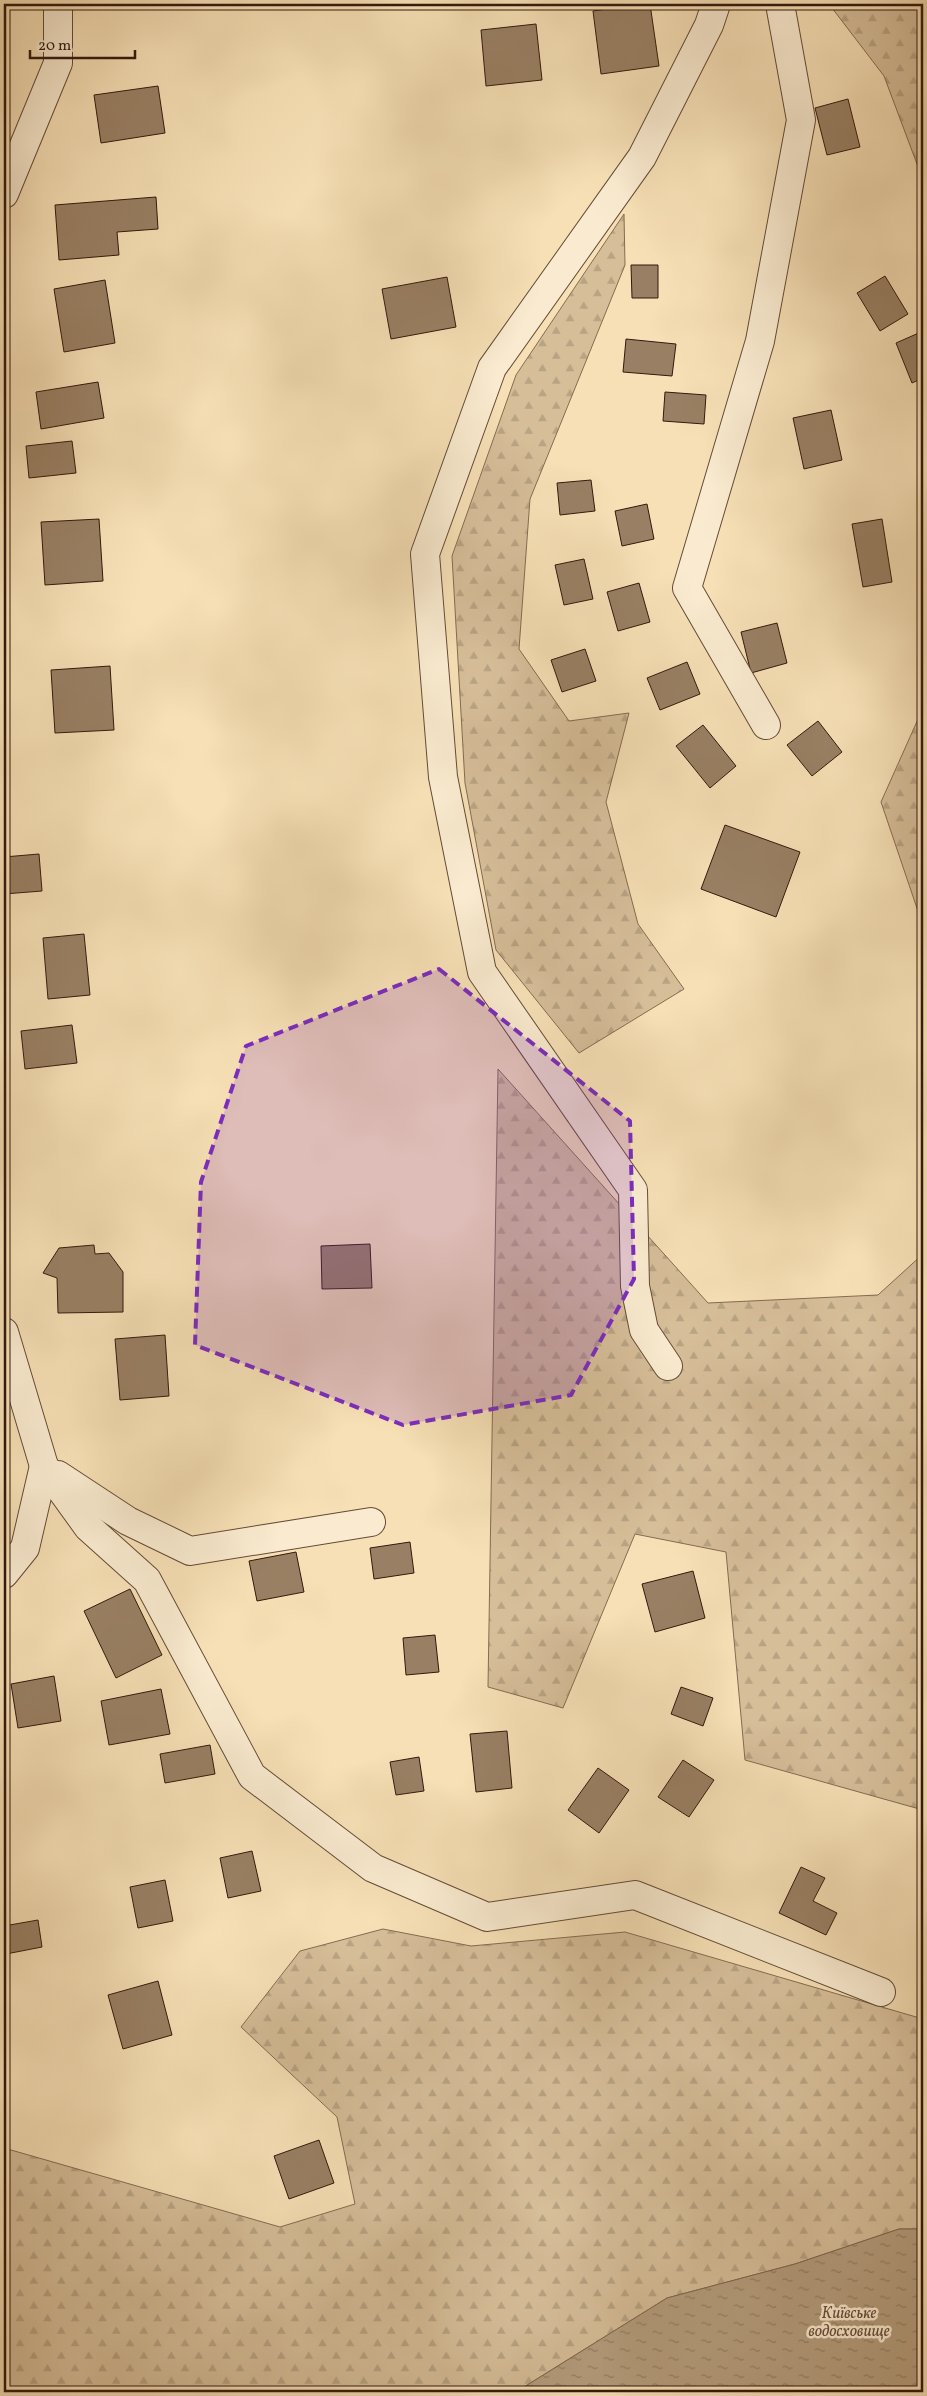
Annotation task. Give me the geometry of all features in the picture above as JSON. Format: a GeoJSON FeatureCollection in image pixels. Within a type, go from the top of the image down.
{"type":"FeatureCollection","features":[{"type":"Feature","properties":{"kind":"street"},"geometry":{"type":"LineString","coordinates":[[4,194],[58,64],[58,4]]}},
{"type":"Feature","properties":{"kind":"street"},"geometry":{"type":"LineString","coordinates":[[668,1366],[644,1330],[635,1286],[633,1190],[482,972],[443,777],[424,554],[492,368],[642,157],[709,25],[716,4]]}},
{"type":"Feature","properties":{"kind":"street"},"geometry":{"type":"LineString","coordinates":[[766,725],[687,588],[760,341],[801,120],[780,4]]}},
{"type":"Feature","properties":{"kind":"street"},"geometry":{"type":"LineString","coordinates":[[4,1332],[44,1466],[88,1527],[147,1580],[252,1776],[373,1868],[487,1917],[635,1895],[881,1992]]}},
{"type":"Feature","properties":{"kind":"street"},"geometry":{"type":"LineString","coordinates":[[44,1466],[128,1521],[190,1551],[372,1522]]}},
{"type":"Feature","properties":{"kind":"street"},"geometry":{"type":"LineString","coordinates":[[4,1574],[25,1548],[44,1466]]}},
{"type":"Feature","properties":{"kind":"highlighted area"},"geometry":{"type":"Polygon","coordinates":[[[439,969],[630,1121],[634,1279],[571,1395],[403,1425],[195,1345],[201,1182],[246,1046],[439,969]]]}},
{"type":"Feature","properties":{"kind":"green space"},"geometry":{"type":"Polygon","coordinates":[[[829,4],[923,4],[923,180],[884,76],[829,4]]]}},
{"type":"Feature","properties":{"kind":"green space"},"geometry":{"type":"Polygon","coordinates":[[[624,214],[625,265],[530,499],[519,649],[569,721],[629,713],[606,802],[638,924],[684,989],[579,1053],[496,950],[465,783],[452,556],[516,375],[624,214]]]}},
{"type":"Feature","properties":{"kind":"green space"},"geometry":{"type":"Polygon","coordinates":[[[923,708],[923,926],[881,802],[923,708]]]}},
{"type":"Feature","properties":{"kind":"green space"},"geometry":{"type":"Polygon","coordinates":[[[498,1069],[708,1303],[878,1295],[923,1254],[923,1810],[745,1760],[726,1552],[635,1534],[563,1708],[488,1687],[498,1069]]]}},
{"type":"Feature","properties":{"kind":"green space"},"geometry":{"type":"Polygon","coordinates":[[[383,1929],[471,1946],[625,1932],[923,2019],[923,2229],[899,2229],[795,2264],[667,2298],[516,2392],[4,2392],[4,2148],[280,2227],[355,2204],[337,2117],[241,2027],[300,1951],[383,1929]]]}},
{"type":"Feature","properties":{"kind":"water","name":"Київське водосховище"},"geometry":{"type":"Polygon","coordinates":[[[899,2229],[923,2229],[923,2392],[516,2392],[667,2298],[795,2264],[899,2229]]]}},
{"type":"Feature","properties":{"kind":"building"},"geometry":{"type":"Polygon","coordinates":[[[650,4],[659,66],[601,74],[593,11],[650,4]]]}},
{"type":"Feature","properties":{"kind":"building"},"geometry":{"type":"Polygon","coordinates":[[[536,24],[542,80],[486,86],[481,30],[536,24]]]}},
{"type":"Feature","properties":{"kind":"building"},"geometry":{"type":"Polygon","coordinates":[[[158,86],[165,133],[101,143],[94,95],[158,86]]]}},
{"type":"Feature","properties":{"kind":"building"},"geometry":{"type":"Polygon","coordinates":[[[848,99],[860,147],[827,155],[815,108],[848,99]]]}},
{"type":"Feature","properties":{"kind":"building"},"geometry":{"type":"Polygon","coordinates":[[[156,197],[158,229],[117,232],[119,255],[59,260],[55,205],[156,197]]]}},
{"type":"Feature","properties":{"kind":"building"},"geometry":{"type":"Polygon","coordinates":[[[631,265],[658,265],[658,298],[632,298],[631,265]]]}},
{"type":"Feature","properties":{"kind":"building"},"geometry":{"type":"Polygon","coordinates":[[[885,276],[908,314],[880,331],[857,293],[885,276]]]}},
{"type":"Feature","properties":{"kind":"building"},"geometry":{"type":"Polygon","coordinates":[[[447,277],[456,327],[391,339],[382,289],[447,277]]]}},
{"type":"Feature","properties":{"kind":"building"},"geometry":{"type":"Polygon","coordinates":[[[105,280],[115,343],[64,352],[54,289],[105,280]]]}},
{"type":"Feature","properties":{"kind":"building"},"geometry":{"type":"Polygon","coordinates":[[[921,332],[923,337],[923,378],[912,383],[896,343],[921,332]]]}},
{"type":"Feature","properties":{"kind":"building"},"geometry":{"type":"Polygon","coordinates":[[[626,339],[676,344],[672,376],[623,372],[626,339]]]}},
{"type":"Feature","properties":{"kind":"building"},"geometry":{"type":"Polygon","coordinates":[[[98,382],[104,418],[41,429],[36,392],[98,382]]]}},
{"type":"Feature","properties":{"kind":"building"},"geometry":{"type":"Polygon","coordinates":[[[665,392],[706,395],[704,424],[663,421],[665,392]]]}},
{"type":"Feature","properties":{"kind":"building"},"geometry":{"type":"Polygon","coordinates":[[[831,410],[842,460],[804,469],[793,418],[831,410]]]}},
{"type":"Feature","properties":{"kind":"building"},"geometry":{"type":"Polygon","coordinates":[[[72,441],[76,473],[29,478],[26,446],[72,441]]]}},
{"type":"Feature","properties":{"kind":"building"},"geometry":{"type":"Polygon","coordinates":[[[591,480],[595,511],[560,515],[557,483],[591,480]]]}},
{"type":"Feature","properties":{"kind":"building"},"geometry":{"type":"Polygon","coordinates":[[[647,504],[654,539],[622,546],[615,511],[647,504]]]}},
{"type":"Feature","properties":{"kind":"building"},"geometry":{"type":"Polygon","coordinates":[[[99,519],[103,581],[45,585],[41,522],[99,519]]]}},
{"type":"Feature","properties":{"kind":"building"},"geometry":{"type":"Polygon","coordinates":[[[882,519],[892,582],[863,587],[852,524],[882,519]]]}},
{"type":"Feature","properties":{"kind":"building"},"geometry":{"type":"Polygon","coordinates":[[[584,559],[593,599],[564,605],[555,565],[584,559]]]}},
{"type":"Feature","properties":{"kind":"building"},"geometry":{"type":"Polygon","coordinates":[[[639,583],[650,622],[618,631],[607,592],[639,583]]]}},
{"type":"Feature","properties":{"kind":"building"},"geometry":{"type":"Polygon","coordinates":[[[777,623],[787,663],[751,673],[741,632],[777,623]]]}},
{"type":"Feature","properties":{"kind":"building"},"geometry":{"type":"Polygon","coordinates":[[[585,649],[596,681],[562,692],[551,660],[585,649]]]}},
{"type":"Feature","properties":{"kind":"building"},"geometry":{"type":"Polygon","coordinates":[[[687,662],[700,694],[660,710],[647,678],[687,662]]]}},
{"type":"Feature","properties":{"kind":"building"},"geometry":{"type":"Polygon","coordinates":[[[110,666],[114,730],[55,733],[51,670],[110,666]]]}},
{"type":"Feature","properties":{"kind":"building"},"geometry":{"type":"Polygon","coordinates":[[[818,721],[842,752],[812,776],[787,745],[818,721]]]}},
{"type":"Feature","properties":{"kind":"building"},"geometry":{"type":"Polygon","coordinates":[[[703,725],[736,766],[710,788],[676,746],[703,725]]]}},
{"type":"Feature","properties":{"kind":"building"},"geometry":{"type":"Polygon","coordinates":[[[725,825],[800,852],[776,917],[701,889],[725,825]]]}},
{"type":"Feature","properties":{"kind":"building"},"geometry":{"type":"Polygon","coordinates":[[[39,854],[42,891],[4,894],[4,857],[39,854]]]}},
{"type":"Feature","properties":{"kind":"building"},"geometry":{"type":"Polygon","coordinates":[[[84,934],[90,995],[48,999],[43,938],[84,934]]]}},
{"type":"Feature","properties":{"kind":"building"},"geometry":{"type":"Polygon","coordinates":[[[72,1025],[77,1063],[25,1069],[21,1031],[72,1025]]]}},
{"type":"Feature","properties":{"kind":"building"},"geometry":{"type":"Polygon","coordinates":[[[370,1244],[372,1288],[322,1289],[321,1246],[370,1244]]]}},
{"type":"Feature","properties":{"kind":"building"},"geometry":{"type":"Polygon","coordinates":[[[94,1245],[95,1254],[109,1253],[123,1272],[123,1312],[58,1313],[57,1278],[43,1273],[59,1248],[94,1245]]]}},
{"type":"Feature","properties":{"kind":"building"},"geometry":{"type":"Polygon","coordinates":[[[165,1335],[169,1396],[120,1400],[115,1339],[165,1335]]]}},
{"type":"Feature","properties":{"kind":"building"},"geometry":{"type":"Polygon","coordinates":[[[410,1542],[414,1573],[374,1579],[370,1548],[410,1542]]]}},
{"type":"Feature","properties":{"kind":"building"},"geometry":{"type":"Polygon","coordinates":[[[296,1552],[304,1592],[257,1601],[249,1561],[296,1552]]]}},
{"type":"Feature","properties":{"kind":"building"},"geometry":{"type":"Polygon","coordinates":[[[693,1571],[705,1618],[655,1632],[642,1584],[693,1571]]]}},
{"type":"Feature","properties":{"kind":"building"},"geometry":{"type":"Polygon","coordinates":[[[130,1589],[162,1655],[116,1678],[84,1611],[130,1589]]]}},
{"type":"Feature","properties":{"kind":"building"},"geometry":{"type":"Polygon","coordinates":[[[435,1635],[439,1672],[406,1675],[403,1638],[435,1635]]]}},
{"type":"Feature","properties":{"kind":"building"},"geometry":{"type":"Polygon","coordinates":[[[54,1676],[61,1721],[18,1728],[11,1684],[54,1676]]]}},
{"type":"Feature","properties":{"kind":"building"},"geometry":{"type":"Polygon","coordinates":[[[681,1687],[713,1698],[703,1726],[671,1714],[681,1687]]]}},
{"type":"Feature","properties":{"kind":"building"},"geometry":{"type":"Polygon","coordinates":[[[161,1689],[170,1734],[109,1745],[101,1701],[161,1689]]]}},
{"type":"Feature","properties":{"kind":"building"},"geometry":{"type":"Polygon","coordinates":[[[507,1731],[512,1788],[476,1792],[470,1734],[507,1731]]]}},
{"type":"Feature","properties":{"kind":"building"},"geometry":{"type":"Polygon","coordinates":[[[210,1745],[215,1774],[165,1783],[160,1754],[210,1745]]]}},
{"type":"Feature","properties":{"kind":"building"},"geometry":{"type":"Polygon","coordinates":[[[419,1757],[424,1791],[396,1795],[390,1762],[419,1757]]]}},
{"type":"Feature","properties":{"kind":"building"},"geometry":{"type":"Polygon","coordinates":[[[683,1760],[714,1780],[689,1817],[658,1797],[683,1760]]]}},
{"type":"Feature","properties":{"kind":"building"},"geometry":{"type":"Polygon","coordinates":[[[598,1768],[629,1790],[599,1833],[568,1810],[598,1768]]]}},
{"type":"Feature","properties":{"kind":"building"},"geometry":{"type":"Polygon","coordinates":[[[252,1851],[261,1891],[228,1898],[220,1858],[252,1851]]]}},
{"type":"Feature","properties":{"kind":"building"},"geometry":{"type":"Polygon","coordinates":[[[801,1867],[825,1878],[813,1901],[837,1913],[826,1935],[779,1913],[801,1867]]]}},
{"type":"Feature","properties":{"kind":"building"},"geometry":{"type":"Polygon","coordinates":[[[165,1880],[173,1921],[138,1928],[130,1887],[165,1880]]]}},
{"type":"Feature","properties":{"kind":"building"},"geometry":{"type":"Polygon","coordinates":[[[38,1920],[42,1947],[6,1954],[4,1926],[38,1920]]]}},
{"type":"Feature","properties":{"kind":"building"},"geometry":{"type":"Polygon","coordinates":[[[158,1981],[172,2035],[123,2049],[108,1995],[158,1981]]]}},
{"type":"Feature","properties":{"kind":"building"},"geometry":{"type":"Polygon","coordinates":[[[319,2140],[334,2183],[289,2199],[274,2156],[319,2140]]]}}]}
